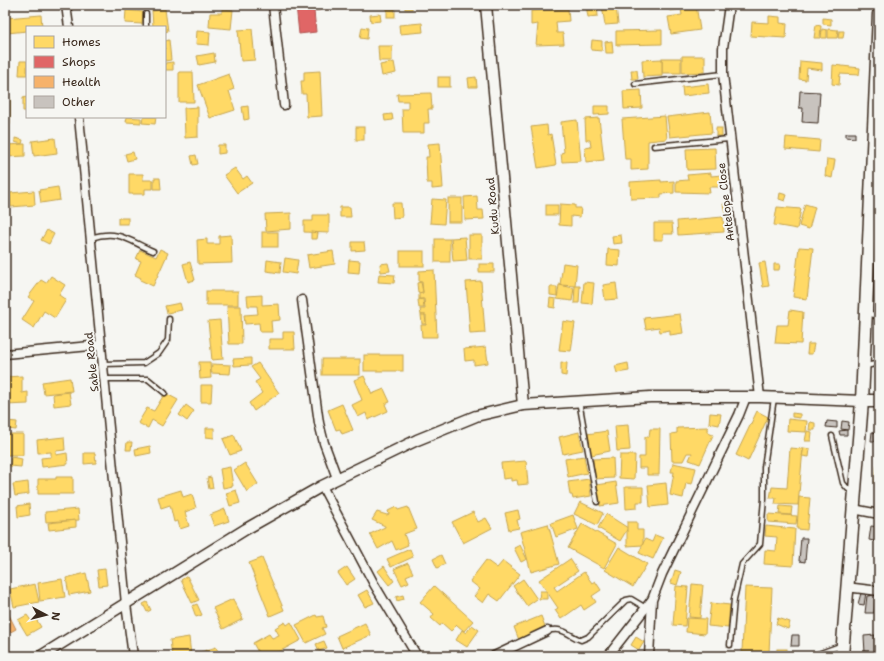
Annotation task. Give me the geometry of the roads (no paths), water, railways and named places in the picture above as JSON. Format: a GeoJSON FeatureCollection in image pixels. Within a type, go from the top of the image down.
{"type":"FeatureCollection","features":[{"type":"Feature","properties":{"kind":"main road"},"geometry":{"type":"LineString","coordinates":[[842,651],[862,401],[879,14]]}},
{"type":"Feature","properties":{"kind":"main road"},"geometry":{"type":"LineString","coordinates":[[862,401],[879,401]]}},
{"type":"Feature","properties":{"kind":"street"},"geometry":{"type":"LineString","coordinates":[[66,5],[69,26]]}},
{"type":"Feature","properties":{"kind":"street"},"geometry":{"type":"LineString","coordinates":[[273,5],[284,105]]}},
{"type":"Feature","properties":{"kind":"street","name":"Kudu Road"},"geometry":{"type":"LineString","coordinates":[[486,5],[523,405]]}},
{"type":"Feature","properties":{"kind":"street","name":"Antelope Close"},"geometry":{"type":"LineString","coordinates":[[729,5],[724,40],[723,74],[729,138],[760,397]]}},
{"type":"Feature","properties":{"kind":"street","name":"Sable Road"},"geometry":{"type":"LineString","coordinates":[[79,118],[126,604],[133,656]]}},
{"type":"Feature","properties":{"kind":"street"},"geometry":{"type":"LineString","coordinates":[[302,300],[319,423],[324,443],[337,478]]}},
{"type":"Feature","properties":{"kind":"street"},"geometry":{"type":"LineString","coordinates":[[5,354],[101,344]]}},
{"type":"Feature","properties":{"kind":"street"},"geometry":{"type":"LineString","coordinates":[[41,656],[246,529],[322,486],[428,435],[476,416],[523,405],[665,396],[746,396],[862,401]]}},
{"type":"Feature","properties":{"kind":"street"},"geometry":{"type":"LineString","coordinates":[[608,656],[652,600],[665,567],[739,415],[746,396]]}},
{"type":"Feature","properties":{"kind":"street"},"geometry":{"type":"LineString","coordinates":[[322,486],[374,584],[417,656]]}},
{"type":"Feature","properties":{"kind":"street"},"geometry":{"type":"LineString","coordinates":[[853,510],[879,514]]}},
{"type":"Feature","properties":{"kind":"street"},"geometry":{"type":"LineString","coordinates":[[846,587],[879,591]]}},
{"type":"Feature","properties":{"kind":"street"},"geometry":{"type":"LineString","coordinates":[[649,656],[652,600]]}},
{"type":"Feature","properties":{"kind":"street"},"geometry":{"type":"LineString","coordinates":[[494,656],[547,631]]}},
{"type":"Feature","properties":{"kind":"lane"},"geometry":{"type":"LineString","coordinates":[[146,14],[146,26]]}},
{"type":"Feature","properties":{"kind":"lane"},"geometry":{"type":"LineString","coordinates":[[635,84],[723,74]]}},
{"type":"Feature","properties":{"kind":"lane"},"geometry":{"type":"LineString","coordinates":[[654,146],[729,138]]}},
{"type":"Feature","properties":{"kind":"lane"},"geometry":{"type":"LineString","coordinates":[[91,238],[108,234],[120,234],[153,251]]}},
{"type":"Feature","properties":{"kind":"lane"},"geometry":{"type":"LineString","coordinates":[[866,311],[879,318]]}},
{"type":"Feature","properties":{"kind":"lane"},"geometry":{"type":"LineString","coordinates":[[103,364],[144,364],[159,353],[168,340],[169,319]]}},
{"type":"Feature","properties":{"kind":"lane"},"geometry":{"type":"LineString","coordinates":[[863,366],[879,363]]}},
{"type":"Feature","properties":{"kind":"lane"},"geometry":{"type":"LineString","coordinates":[[105,379],[148,379],[165,393]]}},
{"type":"Feature","properties":{"kind":"lane"},"geometry":{"type":"LineString","coordinates":[[730,645],[734,599],[740,570],[746,557],[758,548],[760,544],[764,499],[764,467],[774,397]]}},
{"type":"Feature","properties":{"kind":"lane"},"geometry":{"type":"LineString","coordinates":[[579,401],[597,502]]}},
{"type":"Feature","properties":{"kind":"lane"},"geometry":{"type":"LineString","coordinates":[[832,436],[843,483],[848,489],[854,491]]}},
{"type":"Feature","properties":{"kind":"lane"},"geometry":{"type":"LineString","coordinates":[[547,631],[557,629],[564,630],[581,640],[588,637],[626,600],[631,600],[646,608]]}},
{"type":"Feature","properties":{"kind":"lane"},"geometry":{"type":"LineString","coordinates":[[817,656],[818,654],[842,651]]}}]}
